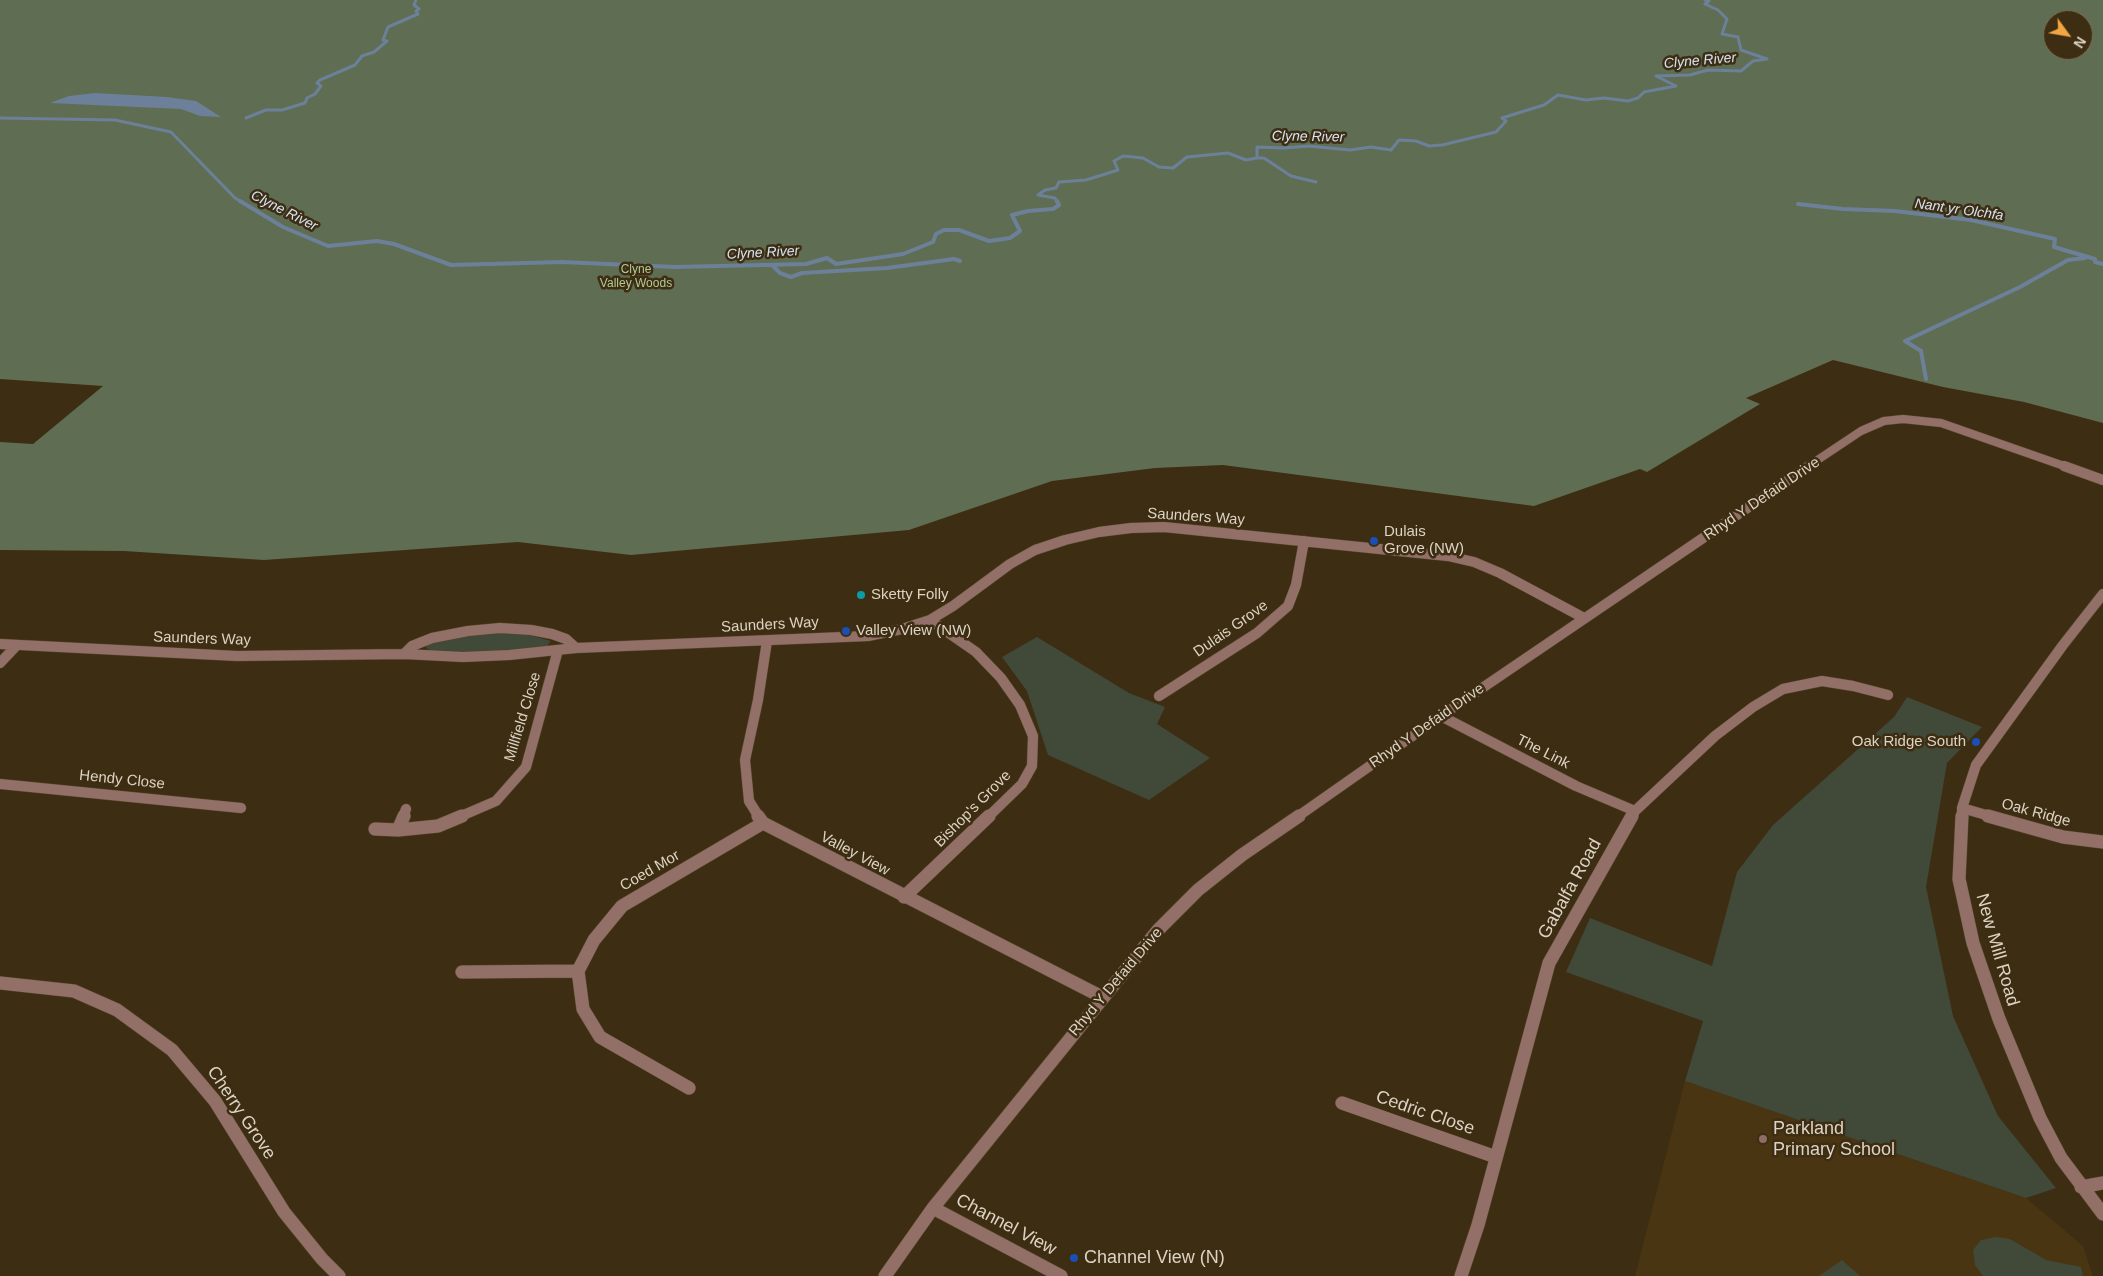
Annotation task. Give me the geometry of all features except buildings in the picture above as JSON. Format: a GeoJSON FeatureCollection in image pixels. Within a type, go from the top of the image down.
{"type":"FeatureCollection","features":[{"type":"Feature","properties":{"kind":"street","name":"Rhyd Y Defaid Drive"},"geometry":{"type":"LineString","coordinates":[[885,1276],[933,1208],[1102,997],[1158,930],[1198,890],[1242,855],[1441,716],[1861,432],[1884,421],[1920,420],[1951,426],[2103,480]]}},
{"type":"Feature","properties":{"kind":"street","name":"Saunders Way"},"geometry":{"type":"LineString","coordinates":[[0,644],[237,656],[404,654],[463,656],[509,655],[576,648],[868,636],[902,629],[930,620],[953,606],[1010,564],[1035,550],[1065,540],[1099,532],[1131,528],[1164,527],[1448,556],[1474,562],[1500,573],[1584,618]]}},
{"type":"Feature","properties":{"kind":"street","name":"Dulais Grove"},"geometry":{"type":"LineString","coordinates":[[1159,696],[1257,633],[1288,606],[1296,585],[1304,541]]}},
{"type":"Feature","properties":{"kind":"street","name":"New Mill Road"},"geometry":{"type":"LineString","coordinates":[[2103,594],[2063,645],[1976,765],[1962,808],[1959,880],[1973,943],[1999,1019],[2040,1118],[2061,1158],[2103,1214]]}},
{"type":"Feature","properties":{"kind":"street","name":"Bishop's Grove"},"geometry":{"type":"LineString","coordinates":[[904,897],[1022,784],[1032,766],[1033,736],[1020,705],[1002,678],[976,652],[930,620]]}},
{"type":"Feature","properties":{"kind":"street"},"geometry":{"type":"LineString","coordinates":[[404,654],[412,646],[432,638],[468,631],[500,628],[531,630],[552,634],[566,639],[576,648]]}},
{"type":"Feature","properties":{"kind":"street","name":"Valley View"},"geometry":{"type":"LineString","coordinates":[[767,641],[758,700],[745,760],[748,801],[763,823],[1102,997]]}},
{"type":"Feature","properties":{"kind":"street"},"geometry":{"type":"LineString","coordinates":[[0,663],[17,645]]}},
{"type":"Feature","properties":{"kind":"street","name":"Millfield Close"},"geometry":{"type":"LineString","coordinates":[[374,829],[398,830],[438,826],[496,801],[526,767],[558,650]]}},
{"type":"Feature","properties":{"kind":"street","name":"Gabalfa Road"},"geometry":{"type":"LineString","coordinates":[[1461,1276],[1478,1225],[1550,960],[1635,811],[1715,736],[1753,707],[1783,689],[1822,681],[1853,686],[1888,695]]}},
{"type":"Feature","properties":{"kind":"street","name":"The Link"},"geometry":{"type":"LineString","coordinates":[[1441,716],[1576,786],[1635,811]]}},
{"type":"Feature","properties":{"kind":"street","name":"Hendy Close"},"geometry":{"type":"LineString","coordinates":[[0,784],[241,808]]}},
{"type":"Feature","properties":{"kind":"street","name":"Oak Ridge"},"geometry":{"type":"LineString","coordinates":[[1962,808],[2063,837],[2103,842]]}},
{"type":"Feature","properties":{"kind":"street"},"geometry":{"type":"LineString","coordinates":[[398,830],[406,809]]}},
{"type":"Feature","properties":{"kind":"street","name":"Coed Mor"},"geometry":{"type":"LineString","coordinates":[[578,971],[594,940],[622,906],[763,823]]}},
{"type":"Feature","properties":{"kind":"street"},"geometry":{"type":"LineString","coordinates":[[462,972],[578,971],[582,1009],[600,1037],[689,1088]]}},
{"type":"Feature","properties":{"kind":"street","name":"Cherry Grove"},"geometry":{"type":"LineString","coordinates":[[0,982],[74,991],[117,1010],[172,1050],[215,1101],[284,1212],[322,1259],[339,1276]]}},
{"type":"Feature","properties":{"kind":"street","name":"Cedric Close"},"geometry":{"type":"LineString","coordinates":[[1342,1104],[1496,1157]]}},
{"type":"Feature","properties":{"kind":"street"},"geometry":{"type":"LineString","coordinates":[[2081,1187],[2103,1184]]}},
{"type":"Feature","properties":{"kind":"street","name":"Channel View"},"geometry":{"type":"LineString","coordinates":[[933,1208],[1061,1276]]}},
{"type":"Feature","properties":{"kind":"shaded area","name":"Parkland Primary School"},"geometry":{"type":"Polygon","coordinates":[[[1685,1081],[2026,1198],[2083,1246],[2093,1276],[1635,1276],[1685,1081]]]}},
{"type":"Feature","properties":{"kind":"green space","name":"Clyne Valley Woods"},"geometry":{"type":"Polygon","coordinates":[[[0,0],[2103,0],[2103,423],[2024,402],[1943,387],[1833,360],[1746,398],[1760,404],[1647,472],[1640,469],[1534,506],[1223,465],[1155,468],[1052,481],[909,530],[631,555],[518,542],[264,560],[124,551],[0,550],[0,442],[33,444],[103,386],[0,379],[0,0]]]}},
{"type":"Feature","properties":{"kind":"green space"},"geometry":{"type":"Polygon","coordinates":[[[495,633],[522,633],[551,641],[547,646],[495,652],[447,652],[426,648],[427,645],[435,640],[495,633]]]}},
{"type":"Feature","properties":{"kind":"green space"},"geometry":{"type":"Polygon","coordinates":[[[1037,637],[1129,693],[1165,707],[1157,724],[1210,758],[1149,800],[1048,755],[1027,691],[1002,657],[1037,637]]]}},
{"type":"Feature","properties":{"kind":"green space"},"geometry":{"type":"Polygon","coordinates":[[[1907,697],[1982,727],[1947,763],[1926,887],[1953,1016],[1998,1116],[2056,1188],[2026,1198],[1685,1081],[1703,1021],[1566,972],[1590,918],[1712,966],[1737,872],[1773,825],[1894,717],[1907,697]]]}},
{"type":"Feature","properties":{"kind":"green space"},"geometry":{"type":"Polygon","coordinates":[[[1996,1237],[2010,1239],[2046,1260],[2081,1267],[2083,1276],[1983,1276],[1975,1265],[1973,1250],[1981,1240],[1996,1237]]]}},
{"type":"Feature","properties":{"kind":"green space"},"geometry":{"type":"Polygon","coordinates":[[[1842,1260],[1860,1276],[1819,1276],[1842,1260]]]}},
{"type":"Feature","properties":{"kind":"water"},"geometry":{"type":"Polygon","coordinates":[[[95,93],[167,97],[196,101],[221,117],[200,116],[181,109],[50,103],[69,96],[95,93]]]}},
{"type":"Feature","properties":{"kind":"waterway"},"geometry":{"type":"LineString","coordinates":[[246,118],[266,110],[282,110],[305,103],[307,98],[315,94],[321,86],[317,83],[320,80],[355,65],[362,56],[374,52],[387,41],[383,40],[388,27],[418,14],[416,11],[419,9],[414,5],[416,0]]}},
{"type":"Feature","properties":{"kind":"waterway","name":"Clyne River"},"geometry":{"type":"LineString","coordinates":[[1257,158],[1257,147],[1284,148],[1309,146],[1350,150],[1371,147],[1391,150],[1399,140],[1416,141],[1429,146],[1442,145],[1496,132],[1506,121],[1502,118],[1544,105],[1558,95],[1586,100],[1604,98],[1628,101],[1638,98],[1644,92],[1676,86],[1656,76],[1690,75],[1708,70],[1741,71],[1753,61],[1767,59],[1741,50],[1738,37],[1722,34],[1727,19],[1718,10],[1705,4],[1709,1],[1705,0]]}},
{"type":"Feature","properties":{"kind":"waterway","name":"Clyne River"},"geometry":{"type":"LineString","coordinates":[[0,118],[115,120],[171,132],[235,198],[242,202]]}},
{"type":"Feature","properties":{"kind":"waterway","name":"Clyne River"},"geometry":{"type":"LineString","coordinates":[[1057,202],[1055,198],[1038,195],[1045,190],[1056,188],[1059,182],[1086,180],[1118,170],[1114,161],[1123,156],[1143,158],[1159,167],[1173,168],[1187,157],[1228,153],[1246,160],[1257,158]]}},
{"type":"Feature","properties":{"kind":"waterway"},"geometry":{"type":"LineString","coordinates":[[1257,158],[1264,158],[1291,176],[1316,182]]}},
{"type":"Feature","properties":{"kind":"waterway","name":"Clyne River"},"geometry":{"type":"LineString","coordinates":[[240,201],[283,227],[328,246],[377,241],[394,244],[451,265],[562,262],[675,267],[806,264],[827,258],[836,264],[903,254],[933,242],[936,234],[944,230],[959,230],[989,241],[1010,238],[1020,231],[1012,215],[1028,211],[1053,209],[1059,205],[1057,201]]}},
{"type":"Feature","properties":{"kind":"waterway","name":"Nant yr Olchfa"},"geometry":{"type":"LineString","coordinates":[[1798,204],[1843,209],[1895,211],[1971,220],[2055,239],[2054,247],[2095,259],[2095,262],[2103,264]]}},
{"type":"Feature","properties":{"kind":"waterway"},"geometry":{"type":"LineString","coordinates":[[1926,379],[1921,351],[1905,341],[2020,287],[2068,260],[2085,258]]}},
{"type":"Feature","properties":{"kind":"waterway"},"geometry":{"type":"LineString","coordinates":[[773,266],[780,273],[791,277],[802,273],[887,268],[954,259],[960,261]]}},
{"type":"Feature","properties":{"kind":"place","name":"Dulais Grove (NW)"},"geometry":{"type":"Point","coordinates":[1374,541]}},
{"type":"Feature","properties":{"kind":"place","name":"Sketty Folly"},"geometry":{"type":"Point","coordinates":[861,595]}},
{"type":"Feature","properties":{"kind":"place","name":"Valley View (NW)"},"geometry":{"type":"Point","coordinates":[846,631]}},
{"type":"Feature","properties":{"kind":"place","name":"Oak Ridge South"},"geometry":{"type":"Point","coordinates":[1976,742]}},
{"type":"Feature","properties":{"kind":"place","name":"Parkland Primary School"},"geometry":{"type":"Point","coordinates":[1763,1139]}},
{"type":"Feature","properties":{"kind":"place","name":"Channel View (N)"},"geometry":{"type":"Point","coordinates":[1074,1258]}}]}
